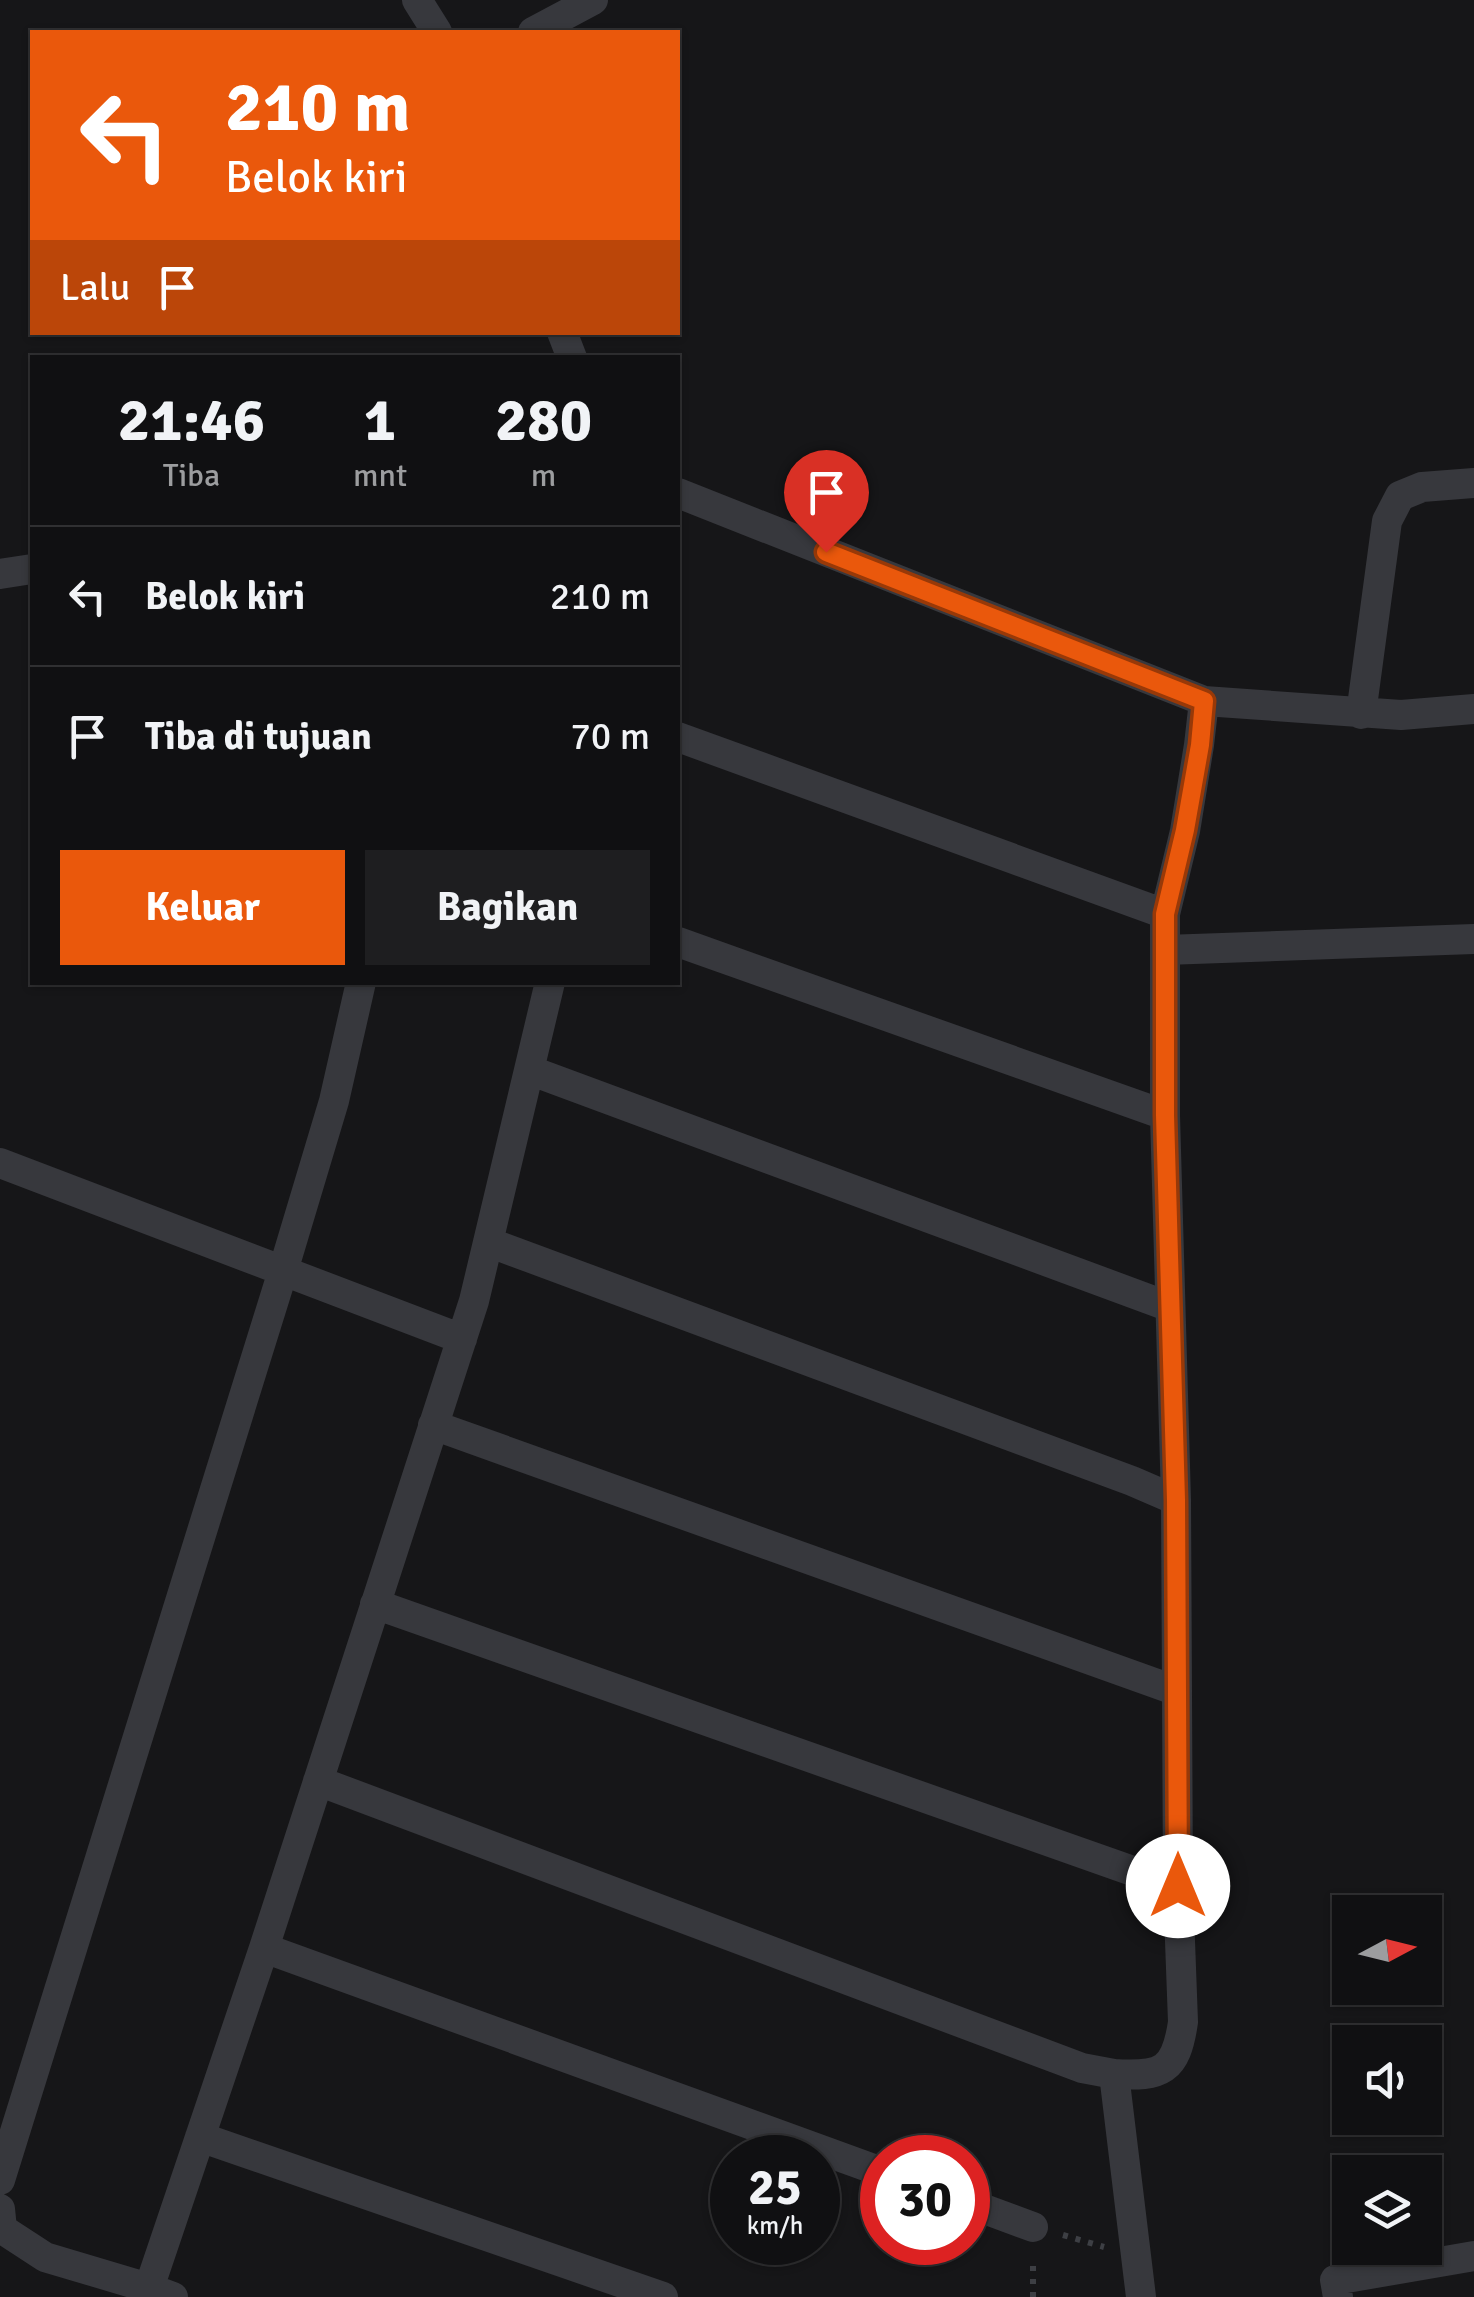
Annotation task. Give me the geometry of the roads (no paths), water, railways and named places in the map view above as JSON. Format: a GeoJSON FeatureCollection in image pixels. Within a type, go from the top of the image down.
{"type":"FeatureCollection","features":[{"type":"Feature","properties":{"kind":"street"},"geometry":{"type":"LineString","coordinates":[[417,0],[436,30]]}},
{"type":"Feature","properties":{"kind":"street"},"geometry":{"type":"LineString","coordinates":[[538,30],[594,0]]}},
{"type":"Feature","properties":{"kind":"street"},"geometry":{"type":"LineString","coordinates":[[1361,714],[1387,521],[1400,496],[1422,487],[1474,483]]}},
{"type":"Feature","properties":{"kind":"street"},"geometry":{"type":"LineString","coordinates":[[680,494],[1204,701],[1361,714],[1474,709]]}},
{"type":"Feature","properties":{"kind":"street"},"geometry":{"type":"LineString","coordinates":[[0,574],[30,569]]}},
{"type":"Feature","properties":{"kind":"street"},"geometry":{"type":"LineString","coordinates":[[318,1781],[1082,2068],[1143,2076],[1174,2060],[1182,2022],[1176,1500],[1165,1115],[1165,914],[1185,830],[1204,701]]}},
{"type":"Feature","properties":{"kind":"street"},"geometry":{"type":"LineString","coordinates":[[680,738],[1165,914]]}},
{"type":"Feature","properties":{"kind":"street"},"geometry":{"type":"LineString","coordinates":[[1165,950],[1474,938]]}},
{"type":"Feature","properties":{"kind":"street"},"geometry":{"type":"LineString","coordinates":[[680,943],[1165,1115]]}},
{"type":"Feature","properties":{"kind":"street"},"geometry":{"type":"LineString","coordinates":[[0,2180],[283,1271],[334,1101],[360,985]]}},
{"type":"Feature","properties":{"kind":"street"},"geometry":{"type":"LineString","coordinates":[[0,2209],[2,2229],[46,2257],[161,2292],[200,2136],[474,1302],[549,985]]}},
{"type":"Feature","properties":{"kind":"street"},"geometry":{"type":"LineString","coordinates":[[529,1070],[1170,1306]]}},
{"type":"Feature","properties":{"kind":"street"},"geometry":{"type":"LineString","coordinates":[[0,1163],[462,1339]]}},
{"type":"Feature","properties":{"kind":"street"},"geometry":{"type":"LineString","coordinates":[[488,1242],[1176,1500]]}},
{"type":"Feature","properties":{"kind":"street"},"geometry":{"type":"LineString","coordinates":[[434,1425],[1176,1691]]}},
{"type":"Feature","properties":{"kind":"street"},"geometry":{"type":"LineString","coordinates":[[376,1604],[1178,1886]]}},
{"type":"Feature","properties":{"kind":"street"},"geometry":{"type":"LineString","coordinates":[[264,1948],[860,2164]]}},
{"type":"Feature","properties":{"kind":"street"},"geometry":{"type":"LineString","coordinates":[[1114,2074],[1140,2297]]}},
{"type":"Feature","properties":{"kind":"street"},"geometry":{"type":"LineString","coordinates":[[200,2136],[663,2297]]}},
{"type":"Feature","properties":{"kind":"street"},"geometry":{"type":"LineString","coordinates":[[990,2211],[1033,2227]]}},
{"type":"Feature","properties":{"kind":"street"},"geometry":{"type":"LineString","coordinates":[[1338,2297],[1335,2280],[1474,2256]]}}]}
